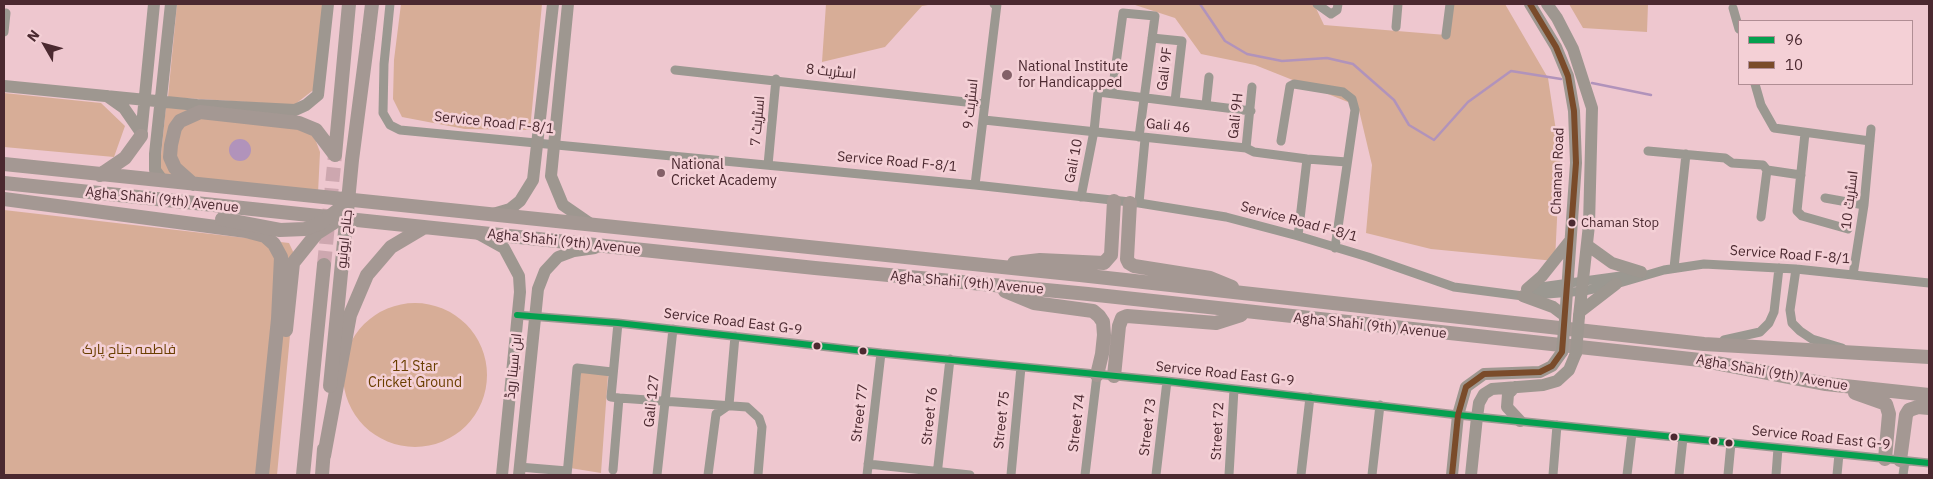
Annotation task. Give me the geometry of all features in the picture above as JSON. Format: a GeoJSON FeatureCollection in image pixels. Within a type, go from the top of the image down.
{"type":"FeatureCollection","features":[{"type":"Feature","properties":{"kind":"main road"},"geometry":{"type":"LineString","coordinates":[[193,185],[175,168],[170,157],[170,145],[174,128],[180,121],[200,112],[299,123],[316,130],[335,155],[349,4]]}},
{"type":"Feature","properties":{"kind":"main road","name":"جناح ایونیو"},"geometry":{"type":"LineString","coordinates":[[322,475],[356,124],[372,4]]}},
{"type":"Feature","properties":{"kind":"main road"},"geometry":{"type":"LineString","coordinates":[[100,175],[125,158],[141,135]]}},
{"type":"Feature","properties":{"kind":"main road","name":"Agha Shahi (9th) Avenue"},"geometry":{"type":"LineString","coordinates":[[4,164],[264,193],[989,266],[1704,344],[1929,357]]}},
{"type":"Feature","properties":{"kind":"main road","name":"Agha Shahi (9th) Avenue"},"geometry":{"type":"LineString","coordinates":[[4,183],[1700,360],[1826,384],[1929,395]]}},
{"type":"Feature","properties":{"kind":"main road"},"geometry":{"type":"LineString","coordinates":[[4,190],[222,219],[280,230],[306,229],[321,223],[338,210],[350,190]]}},
{"type":"Feature","properties":{"kind":"main road"},"geometry":{"type":"LineString","coordinates":[[261,211],[271,208],[275,201],[264,193]]}},
{"type":"Feature","properties":{"kind":"main road"},"geometry":{"type":"LineString","coordinates":[[290,214],[283,205],[284,201],[293,195]]}},
{"type":"Feature","properties":{"kind":"main road"},"geometry":{"type":"LineString","coordinates":[[4,199],[246,231],[265,236],[274,244],[281,257],[279,301],[262,475]]}},
{"type":"Feature","properties":{"kind":"main road"},"geometry":{"type":"LineString","coordinates":[[989,266],[1040,260],[1104,263],[1111,255],[1114,201]]}},
{"type":"Feature","properties":{"kind":"main road"},"geometry":{"type":"LineString","coordinates":[[1134,203],[1127,259],[1129,263],[1134,266],[1210,278],[1249,294]]}},
{"type":"Feature","properties":{"kind":"main road"},"geometry":{"type":"LineString","coordinates":[[270,475],[293,263],[318,233],[338,219]]}},
{"type":"Feature","properties":{"kind":"main road"},"geometry":{"type":"LineString","coordinates":[[324,456],[350,315],[367,275],[392,247],[423,228]]}},
{"type":"Feature","properties":{"kind":"main road"},"geometry":{"type":"LineString","coordinates":[[898,276],[907,271],[908,266],[902,258]]}},
{"type":"Feature","properties":{"kind":"main road","name":"جناح ایونیو"},"geometry":{"type":"LineString","coordinates":[[303,475],[324,265]]}},
{"type":"Feature","properties":{"kind":"main road"},"geometry":{"type":"LineString","coordinates":[[988,285],[1034,303],[1093,311],[1103,322],[1111,336]]}},
{"type":"Feature","properties":{"kind":"main road"},"geometry":{"type":"LineString","coordinates":[[1114,376],[1109,354],[1111,336],[1119,326],[1122,318],[1127,316],[1216,323],[1247,313]]}},
{"type":"Feature","properties":{"kind":"main road"},"geometry":{"type":"LineString","coordinates":[[1097,375],[1109,354]]}},
{"type":"Feature","properties":{"kind":"main road"},"geometry":{"type":"LineString","coordinates":[[1826,384],[1886,404],[1889,414],[1884,458]]}},
{"type":"Feature","properties":{"kind":"main road"},"geometry":{"type":"LineString","coordinates":[[1902,460],[1906,416],[1909,410],[1918,407],[1929,408]]}},
{"type":"Feature","properties":{"kind":"street"},"geometry":{"type":"LineString","coordinates":[[141,135],[154,4]]}},
{"type":"Feature","properties":{"kind":"street"},"geometry":{"type":"LineString","coordinates":[[163,181],[155,170],[171,4]]}},
{"type":"Feature","properties":{"kind":"street"},"geometry":{"type":"LineString","coordinates":[[4,86],[295,110],[306,105],[318,95],[328,4]]}},
{"type":"Feature","properties":{"kind":"street","name":"Service Road F-8/1"},"geometry":{"type":"LineString","coordinates":[[390,4],[384,64],[383,113],[390,125],[400,130],[975,184],[1134,203],[1226,218],[1298,236],[1368,257],[1454,287],[1522,292],[1567,287],[1582,300]]}},
{"type":"Feature","properties":{"kind":"street"},"geometry":{"type":"LineString","coordinates":[[488,216],[510,208],[527,192],[533,180],[552,4]]}},
{"type":"Feature","properties":{"kind":"street"},"geometry":{"type":"LineString","coordinates":[[568,4],[551,176],[559,198],[574,214],[595,227]]}},
{"type":"Feature","properties":{"kind":"street","name":"اسٹریٹ 9"},"geometry":{"type":"LineString","coordinates":[[975,184],[997,4],[994,4]]}},
{"type":"Feature","properties":{"kind":"street"},"geometry":{"type":"LineString","coordinates":[[1317,4],[1331,14],[1337,10],[1338,4]]}},
{"type":"Feature","properties":{"kind":"street"},"geometry":{"type":"LineString","coordinates":[[1396,27],[1398,4]]}},
{"type":"Feature","properties":{"kind":"street"},"geometry":{"type":"LineString","coordinates":[[1446,35],[1450,4]]}},
{"type":"Feature","properties":{"kind":"street","name":"Chaman Road"},"geometry":{"type":"LineString","coordinates":[[1458,415],[1466,387],[1475,379],[1494,373],[1540,372],[1552,366],[1562,352],[1576,163],[1574,111],[1568,76],[1556,47],[1530,4]]}},
{"type":"Feature","properties":{"kind":"street"},"geometry":{"type":"LineString","coordinates":[[1471,475],[1479,403],[1484,394],[1492,389],[1543,385],[1557,381],[1569,370],[1576,353],[1589,225],[1592,108],[1573,49],[1557,18],[1547,4]]}},
{"type":"Feature","properties":{"kind":"street"},"geometry":{"type":"LineString","coordinates":[[1733,8],[1738,26]]}},
{"type":"Feature","properties":{"kind":"street"},"geometry":{"type":"LineString","coordinates":[[4,32],[6,12]]}},
{"type":"Feature","properties":{"kind":"street"},"geometry":{"type":"LineString","coordinates":[[1134,203],[1145,97],[1155,16],[1123,13],[1112,93],[1145,97],[1174,101],[1206,106],[1251,111]]}},
{"type":"Feature","properties":{"kind":"street","name":"Gali 9F"},"geometry":{"type":"LineString","coordinates":[[1152,38],[1182,41],[1174,101]]}},
{"type":"Feature","properties":{"kind":"street","name":"اسٹریٹ 8"},"geometry":{"type":"LineString","coordinates":[[675,70],[776,79],[984,104]]}},
{"type":"Feature","properties":{"kind":"street"},"geometry":{"type":"LineString","coordinates":[[1206,106],[1209,77]]}},
{"type":"Feature","properties":{"kind":"street","name":"اسٹریٹ 7"},"geometry":{"type":"LineString","coordinates":[[768,165],[776,79]]}},
{"type":"Feature","properties":{"kind":"street"},"geometry":{"type":"LineString","coordinates":[[1281,141],[1290,86],[1294,84],[1343,92],[1352,100],[1355,110],[1335,248]]}},
{"type":"Feature","properties":{"kind":"street"},"geometry":{"type":"LineString","coordinates":[[1755,85],[1762,105],[1772,125],[1778,129],[1870,141]]}},
{"type":"Feature","properties":{"kind":"street","name":"Gali 9H"},"geometry":{"type":"LineString","coordinates":[[1246,148],[1252,87]]}},
{"type":"Feature","properties":{"kind":"street","name":"Gali 10"},"geometry":{"type":"LineString","coordinates":[[1081,197],[1094,131],[1098,92],[1112,93]]}},
{"type":"Feature","properties":{"kind":"street"},"geometry":{"type":"LineString","coordinates":[[105,95],[124,108],[141,135]]}},
{"type":"Feature","properties":{"kind":"street","name":"Gali 46"},"geometry":{"type":"LineString","coordinates":[[984,120],[1246,148],[1254,152],[1348,162]]}},
{"type":"Feature","properties":{"kind":"street","name":"اسٹریٹ 10"},"geometry":{"type":"LineString","coordinates":[[1854,275],[1864,205],[1871,129]]}},
{"type":"Feature","properties":{"kind":"street"},"geometry":{"type":"LineString","coordinates":[[1805,133],[1797,211],[1799,214],[1848,229]]}},
{"type":"Feature","properties":{"kind":"street"},"geometry":{"type":"LineString","coordinates":[[1648,151],[1725,158],[1732,163],[1763,166],[1767,170],[1801,175]]}},
{"type":"Feature","properties":{"kind":"street"},"geometry":{"type":"LineString","coordinates":[[1674,268],[1686,154]]}},
{"type":"Feature","properties":{"kind":"street"},"geometry":{"type":"LineString","coordinates":[[1298,236],[1307,159]]}},
{"type":"Feature","properties":{"kind":"street"},"geometry":{"type":"LineString","coordinates":[[1761,216],[1767,170]]}},
{"type":"Feature","properties":{"kind":"street"},"geometry":{"type":"LineString","coordinates":[[1825,198],[1864,205]]}},
{"type":"Feature","properties":{"kind":"street","name":"ابن سینا روڈ"},"geometry":{"type":"LineString","coordinates":[[478,233],[504,248],[513,261],[519,276],[502,475]]}},
{"type":"Feature","properties":{"kind":"street"},"geometry":{"type":"LineString","coordinates":[[1565,318],[1522,292],[1542,276],[1569,242]]}},
{"type":"Feature","properties":{"kind":"street"},"geometry":{"type":"LineString","coordinates":[[1587,245],[1612,263],[1645,273]]}},
{"type":"Feature","properties":{"kind":"street","name":"ابن سینا روڈ"},"geometry":{"type":"LineString","coordinates":[[519,471],[538,289],[546,271],[558,257],[574,251],[608,247]]}},
{"type":"Feature","properties":{"kind":"street","name":"Service Road F-8/1"},"geometry":{"type":"LineString","coordinates":[[1582,300],[1645,273],[1704,264],[1796,268],[1929,283]]}},
{"type":"Feature","properties":{"kind":"street"},"geometry":{"type":"LineString","coordinates":[[1704,344],[1748,337],[1760,332],[1769,323],[1774,312],[1779,268]]}},
{"type":"Feature","properties":{"kind":"street"},"geometry":{"type":"LineString","coordinates":[[1796,268],[1790,310],[1792,322],[1800,331],[1812,339],[1857,352]]}},
{"type":"Feature","properties":{"kind":"street","name":"Service Road F-8/1"},"geometry":{"type":"LineString","coordinates":[[1582,300],[1645,273]]}},
{"type":"Feature","properties":{"kind":"street"},"geometry":{"type":"LineString","coordinates":[[1582,300],[1616,284]]}},
{"type":"Feature","properties":{"kind":"street","name":"Service Road East G-9"},"geometry":{"type":"LineString","coordinates":[[517,315],[618,323],[881,353],[1234,388],[1458,415],[1929,463]]}},
{"type":"Feature","properties":{"kind":"street"},"geometry":{"type":"LineString","coordinates":[[618,323],[611,397],[747,407],[760,418],[762,427],[758,475]]}},
{"type":"Feature","properties":{"kind":"street","name":"Gali 127"},"geometry":{"type":"LineString","coordinates":[[657,475],[673,329]]}},
{"type":"Feature","properties":{"kind":"street"},"geometry":{"type":"LineString","coordinates":[[708,475],[716,414],[729,405],[736,336]]}},
{"type":"Feature","properties":{"kind":"street","name":"Street 77"},"geometry":{"type":"LineString","coordinates":[[867,475],[881,353]]}},
{"type":"Feature","properties":{"kind":"street","name":"Street 76"},"geometry":{"type":"LineString","coordinates":[[938,474],[950,359]]}},
{"type":"Feature","properties":{"kind":"street","name":"Street 75"},"geometry":{"type":"LineString","coordinates":[[1011,475],[1021,367]]}},
{"type":"Feature","properties":{"kind":"street"},"geometry":{"type":"LineString","coordinates":[[519,471],[567,473],[578,368],[612,372]]}},
{"type":"Feature","properties":{"kind":"street","name":"Street 74"},"geometry":{"type":"LineString","coordinates":[[1084,475],[1097,375]]}},
{"type":"Feature","properties":{"kind":"street","name":"Street 73"},"geometry":{"type":"LineString","coordinates":[[1156,475],[1167,381]]}},
{"type":"Feature","properties":{"kind":"street"},"geometry":{"type":"LineString","coordinates":[[1514,387],[1508,394],[1507,407],[1520,421]]}},
{"type":"Feature","properties":{"kind":"street","name":"Street 72"},"geometry":{"type":"LineString","coordinates":[[1229,475],[1234,388]]}},
{"type":"Feature","properties":{"kind":"street"},"geometry":{"type":"LineString","coordinates":[[1301,475],[1310,397]]}},
{"type":"Feature","properties":{"kind":"street"},"geometry":{"type":"LineString","coordinates":[[613,470],[619,398]]}},
{"type":"Feature","properties":{"kind":"street"},"geometry":{"type":"LineString","coordinates":[[1372,475],[1380,405]]}},
{"type":"Feature","properties":{"kind":"street"},"geometry":{"type":"LineString","coordinates":[[1452,475],[1458,415]]}},
{"type":"Feature","properties":{"kind":"street"},"geometry":{"type":"LineString","coordinates":[[1553,475],[1558,425]]}},
{"type":"Feature","properties":{"kind":"street"},"geometry":{"type":"LineString","coordinates":[[1627,475],[1632,433]]}},
{"type":"Feature","properties":{"kind":"street"},"geometry":{"type":"LineString","coordinates":[[1679,475],[1683,438]]}},
{"type":"Feature","properties":{"kind":"street"},"geometry":{"type":"LineString","coordinates":[[1728,475],[1731,443]]}},
{"type":"Feature","properties":{"kind":"street"},"geometry":{"type":"LineString","coordinates":[[1776,475],[1778,448]]}},
{"type":"Feature","properties":{"kind":"street"},"geometry":{"type":"LineString","coordinates":[[1837,475],[1839,454]]}},
{"type":"Feature","properties":{"kind":"street"},"geometry":{"type":"LineString","coordinates":[[1902,460],[1903,475]]}},
{"type":"Feature","properties":{"kind":"street"},"geometry":{"type":"LineString","coordinates":[[868,464],[938,474],[970,475]]}},
{"type":"Feature","properties":{"kind":"green space"},"geometry":{"type":"Polygon","coordinates":[[[177,4],[332,4],[325,81],[294,105],[168,97],[177,4]]]}},
{"type":"Feature","properties":{"kind":"green space"},"geometry":{"type":"Polygon","coordinates":[[[401,4],[542,4],[530,130],[465,129],[402,117],[393,99],[394,60],[401,4]]]}},
{"type":"Feature","properties":{"kind":"green space"},"geometry":{"type":"Polygon","coordinates":[[[826,4],[934,4],[922,6],[885,47],[822,62],[826,4]]]}},
{"type":"Feature","properties":{"kind":"green space"},"geometry":{"type":"Polygon","coordinates":[[[1132,4],[1314,4],[1324,25],[1446,35],[1451,4],[1505,4],[1548,78],[1560,157],[1555,261],[1431,249],[1366,233],[1372,165],[1358,106],[1255,65],[1201,54],[1175,18],[1132,4]]]}},
{"type":"Feature","properties":{"kind":"green space"},"geometry":{"type":"Polygon","coordinates":[[[1569,4],[1648,4],[1647,32],[1583,28],[1569,4]]]}},
{"type":"Feature","properties":{"kind":"green space"},"geometry":{"type":"Polygon","coordinates":[[[4,93],[101,103],[125,126],[114,157],[4,147],[4,93]]]}},
{"type":"Feature","properties":{"kind":"green space"},"geometry":{"type":"Polygon","coordinates":[[[166,106],[293,126],[314,136],[320,152],[318,193],[159,175],[166,106]]]}},
{"type":"Feature","properties":{"kind":"green space","name":"فاطمہ جناح پارک"},"geometry":{"type":"Polygon","coordinates":[[[4,210],[289,243],[297,260],[277,475],[4,475],[4,210]]]}},
{"type":"Feature","properties":{"kind":"green space","name":"11 Star Cricket Ground"},"geometry":{"type":"Polygon","coordinates":[[[415,303],[442,309],[466,324],[481,348],[487,375],[481,402],[466,426],[442,441],[415,447],[388,441],[364,426],[349,402],[343,375],[349,348],[364,324],[388,309],[415,303]]]}},
{"type":"Feature","properties":{"kind":"green space"},"geometry":{"type":"Polygon","coordinates":[[[581,372],[608,375],[601,473],[570,468],[581,372]]]}},
{"type":"Feature","properties":{"kind":"shaded area"},"geometry":{"type":"Polygon","coordinates":[[[240,139],[248,142],[251,150],[248,158],[240,161],[232,158],[229,150],[232,142],[240,139]]]}},
{"type":"Feature","properties":{"kind":"waterway"},"geometry":{"type":"LineString","coordinates":[[1200,4],[1225,41],[1247,54],[1282,61],[1327,58],[1353,64],[1394,100],[1409,125],[1434,140],[1468,102],[1511,71],[1561,79]]}},
{"type":"Feature","properties":{"kind":"waterway"},"geometry":{"type":"LineString","coordinates":[[1592,83],[1651,95]]}},
{"type":"Feature","properties":{"kind":"tunnel"},"geometry":{"type":"LineString","coordinates":[[324,265],[335,155]]}},
{"type":"Feature","properties":{"kind":"transit line","name":"10"},"geometry":{"type":"LineString","coordinates":[[1452,475],[1458,415],[1466,387],[1484,374],[1540,372],[1552,366],[1562,352],[1576,163],[1574,111],[1568,76],[1556,47],[1530,4]]}},
{"type":"Feature","properties":{"kind":"transit line","name":"96"},"geometry":{"type":"LineString","coordinates":[[517,315],[618,323],[881,353],[1167,381],[1458,415],[1929,463]]}},
{"type":"Feature","properties":{"kind":"place","name":"National Institute for Handicapped"},"geometry":{"type":"Point","coordinates":[1007,75]}},
{"type":"Feature","properties":{"kind":"place","name":"National Cricket Academy"},"geometry":{"type":"Point","coordinates":[661,173]}},
{"type":"Feature","properties":{"kind":"place","name":"Chaman Stop"},"geometry":{"type":"Point","coordinates":[1572,223]}}]}
